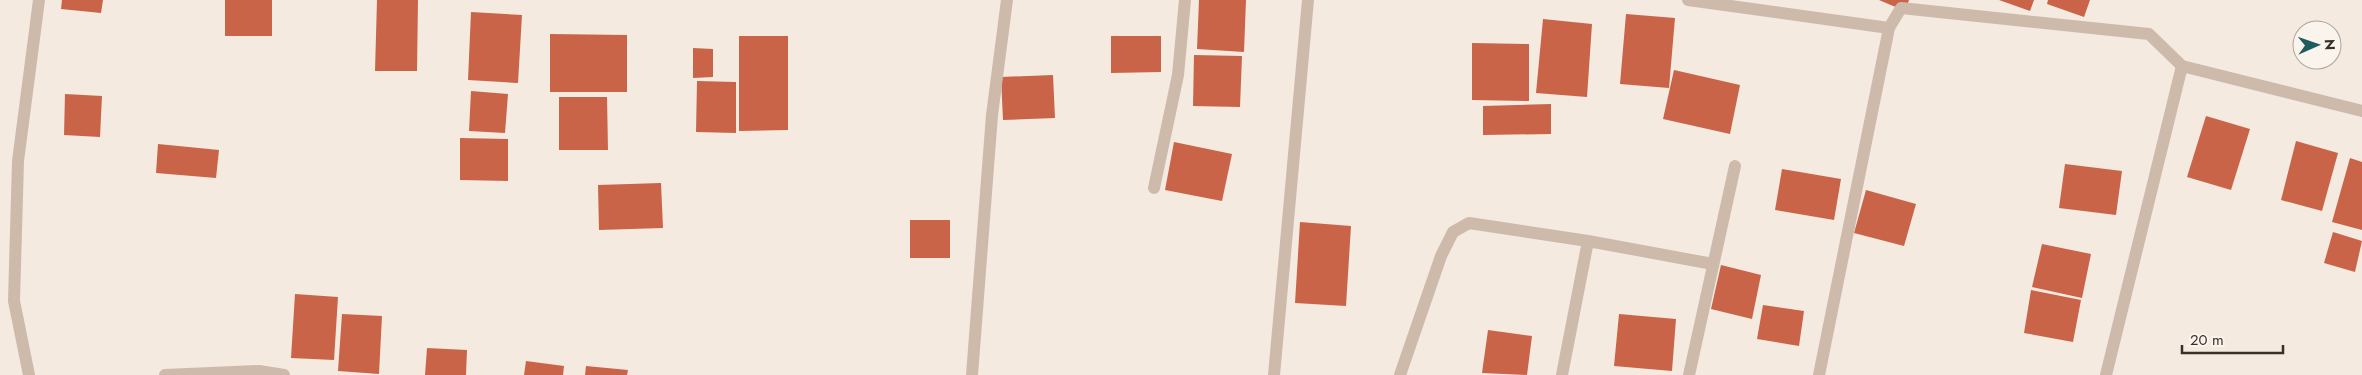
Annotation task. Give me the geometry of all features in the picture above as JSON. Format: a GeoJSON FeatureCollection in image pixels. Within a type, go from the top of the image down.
{"type":"FeatureCollection","features":[{"type":"Feature","properties":{"kind":"street"},"geometry":{"type":"LineString","coordinates":[[30,375],[14,302],[18,161],[39,0]]}},
{"type":"Feature","properties":{"kind":"street"},"geometry":{"type":"LineString","coordinates":[[972,375],[992,115],[1007,0]]}},
{"type":"Feature","properties":{"kind":"street"},"geometry":{"type":"LineString","coordinates":[[1154,188],[1178,75],[1185,0]]}},
{"type":"Feature","properties":{"kind":"street"},"geometry":{"type":"LineString","coordinates":[[1274,375],[1308,0]]}},
{"type":"Feature","properties":{"kind":"street"},"geometry":{"type":"LineString","coordinates":[[1688,0],[1889,28]]}},
{"type":"Feature","properties":{"kind":"street"},"geometry":{"type":"LineString","coordinates":[[1819,375],[1889,28],[1901,8],[2148,34],[2182,66],[2362,110]]}},
{"type":"Feature","properties":{"kind":"street"},"geometry":{"type":"LineString","coordinates":[[2106,375],[2182,66]]}},
{"type":"Feature","properties":{"kind":"street"},"geometry":{"type":"LineString","coordinates":[[1689,375],[1735,166]]}},
{"type":"Feature","properties":{"kind":"street"},"geometry":{"type":"LineString","coordinates":[[1400,375],[1441,256],[1453,232],[1469,222],[1713,264]]}},
{"type":"Feature","properties":{"kind":"street"},"geometry":{"type":"LineString","coordinates":[[1562,375],[1588,241]]}},
{"type":"Feature","properties":{"kind":"street"},"geometry":{"type":"LineString","coordinates":[[165,375],[259,371],[284,375]]}},
{"type":"Feature","properties":{"kind":"building"},"geometry":{"type":"Polygon","coordinates":[[[62,0],[103,0],[101,13],[61,9],[62,0]]]}},
{"type":"Feature","properties":{"kind":"building"},"geometry":{"type":"Polygon","coordinates":[[[225,0],[272,0],[272,36],[225,36],[225,0]]]}},
{"type":"Feature","properties":{"kind":"building"},"geometry":{"type":"Polygon","coordinates":[[[377,0],[418,0],[417,71],[375,71],[377,0]]]}},
{"type":"Feature","properties":{"kind":"building"},"geometry":{"type":"Polygon","coordinates":[[[1199,0],[1246,0],[1244,52],[1197,49],[1199,0]]]}},
{"type":"Feature","properties":{"kind":"building"},"geometry":{"type":"Polygon","coordinates":[[[1879,0],[1909,0],[1905,11],[1879,0]]]}},
{"type":"Feature","properties":{"kind":"building"},"geometry":{"type":"Polygon","coordinates":[[[1999,0],[2034,0],[2030,11],[1999,0]]]}},
{"type":"Feature","properties":{"kind":"building"},"geometry":{"type":"Polygon","coordinates":[[[2048,0],[2090,0],[2084,17],[2047,4],[2048,0]]]}},
{"type":"Feature","properties":{"kind":"building"},"geometry":{"type":"Polygon","coordinates":[[[471,12],[522,15],[518,83],[468,80],[471,12]]]}},
{"type":"Feature","properties":{"kind":"building"},"geometry":{"type":"Polygon","coordinates":[[[1626,14],[1675,18],[1669,88],[1620,84],[1626,14]]]}},
{"type":"Feature","properties":{"kind":"building"},"geometry":{"type":"Polygon","coordinates":[[[1543,19],[1592,24],[1587,97],[1536,93],[1543,19]]]}},
{"type":"Feature","properties":{"kind":"building"},"geometry":{"type":"Polygon","coordinates":[[[550,34],[627,35],[627,92],[550,92],[550,34]]]}},
{"type":"Feature","properties":{"kind":"building"},"geometry":{"type":"Polygon","coordinates":[[[739,36],[788,36],[788,130],[739,131],[739,36]]]}},
{"type":"Feature","properties":{"kind":"building"},"geometry":{"type":"Polygon","coordinates":[[[1111,36],[1161,36],[1161,72],[1111,73],[1111,36]]]}},
{"type":"Feature","properties":{"kind":"building"},"geometry":{"type":"Polygon","coordinates":[[[1472,43],[1529,44],[1529,101],[1472,100],[1472,43]]]}},
{"type":"Feature","properties":{"kind":"building"},"geometry":{"type":"Polygon","coordinates":[[[693,48],[713,49],[713,77],[693,78],[693,48]]]}},
{"type":"Feature","properties":{"kind":"building"},"geometry":{"type":"Polygon","coordinates":[[[1194,55],[1242,56],[1240,107],[1193,106],[1194,55]]]}},
{"type":"Feature","properties":{"kind":"building"},"geometry":{"type":"Polygon","coordinates":[[[1674,70],[1740,85],[1730,134],[1663,119],[1674,70]]]}},
{"type":"Feature","properties":{"kind":"building"},"geometry":{"type":"Polygon","coordinates":[[[1053,75],[1055,118],[1003,120],[1001,77],[1053,75]]]}},
{"type":"Feature","properties":{"kind":"building"},"geometry":{"type":"Polygon","coordinates":[[[697,81],[736,82],[736,133],[696,132],[697,81]]]}},
{"type":"Feature","properties":{"kind":"building"},"geometry":{"type":"Polygon","coordinates":[[[471,91],[508,94],[505,133],[469,131],[471,91]]]}},
{"type":"Feature","properties":{"kind":"building"},"geometry":{"type":"Polygon","coordinates":[[[65,94],[102,96],[100,137],[64,135],[65,94]]]}},
{"type":"Feature","properties":{"kind":"building"},"geometry":{"type":"Polygon","coordinates":[[[559,97],[607,97],[608,150],[559,150],[559,97]]]}},
{"type":"Feature","properties":{"kind":"building"},"geometry":{"type":"Polygon","coordinates":[[[1551,104],[1551,134],[1483,135],[1483,106],[1551,104]]]}},
{"type":"Feature","properties":{"kind":"building"},"geometry":{"type":"Polygon","coordinates":[[[2206,116],[2250,129],[2231,190],[2187,177],[2206,116]]]}},
{"type":"Feature","properties":{"kind":"building"},"geometry":{"type":"Polygon","coordinates":[[[460,138],[508,139],[508,181],[460,180],[460,138]]]}},
{"type":"Feature","properties":{"kind":"building"},"geometry":{"type":"Polygon","coordinates":[[[2296,141],[2338,153],[2322,211],[2281,200],[2296,141]]]}},
{"type":"Feature","properties":{"kind":"building"},"geometry":{"type":"Polygon","coordinates":[[[1174,142],[1232,154],[1222,201],[1165,190],[1174,142]]]}},
{"type":"Feature","properties":{"kind":"building"},"geometry":{"type":"Polygon","coordinates":[[[158,144],[219,150],[216,178],[156,173],[158,144]]]}},
{"type":"Feature","properties":{"kind":"building"},"geometry":{"type":"Polygon","coordinates":[[[2350,158],[2362,162],[2362,230],[2332,222],[2350,158]]]}},
{"type":"Feature","properties":{"kind":"building"},"geometry":{"type":"Polygon","coordinates":[[[2065,164],[2122,171],[2116,215],[2059,208],[2065,164]]]}},
{"type":"Feature","properties":{"kind":"building"},"geometry":{"type":"Polygon","coordinates":[[[1782,169],[1841,179],[1834,220],[1775,210],[1782,169]]]}},
{"type":"Feature","properties":{"kind":"building"},"geometry":{"type":"Polygon","coordinates":[[[661,183],[663,228],[599,230],[598,185],[661,183]]]}},
{"type":"Feature","properties":{"kind":"building"},"geometry":{"type":"Polygon","coordinates":[[[1866,190],[1916,204],[1904,246],[1854,233],[1866,190]]]}},
{"type":"Feature","properties":{"kind":"building"},"geometry":{"type":"Polygon","coordinates":[[[910,220],[950,220],[950,258],[910,258],[910,220]]]}},
{"type":"Feature","properties":{"kind":"building"},"geometry":{"type":"Polygon","coordinates":[[[1300,222],[1351,226],[1346,306],[1295,303],[1300,222]]]}},
{"type":"Feature","properties":{"kind":"building"},"geometry":{"type":"Polygon","coordinates":[[[2333,232],[2362,241],[2355,272],[2324,263],[2333,232]]]}},
{"type":"Feature","properties":{"kind":"building"},"geometry":{"type":"Polygon","coordinates":[[[2042,244],[2091,254],[2082,298],[2032,287],[2042,244]]]}},
{"type":"Feature","properties":{"kind":"building"},"geometry":{"type":"Polygon","coordinates":[[[1721,265],[1761,275],[1752,319],[1711,309],[1721,265]]]}},
{"type":"Feature","properties":{"kind":"building"},"geometry":{"type":"Polygon","coordinates":[[[2031,290],[2081,300],[2073,342],[2024,333],[2031,290]]]}},
{"type":"Feature","properties":{"kind":"building"},"geometry":{"type":"Polygon","coordinates":[[[295,294],[338,297],[334,360],[291,358],[295,294]]]}},
{"type":"Feature","properties":{"kind":"building"},"geometry":{"type":"Polygon","coordinates":[[[1763,305],[1804,311],[1799,346],[1757,339],[1763,305]]]}},
{"type":"Feature","properties":{"kind":"building"},"geometry":{"type":"Polygon","coordinates":[[[342,314],[382,316],[379,374],[338,371],[342,314]]]}},
{"type":"Feature","properties":{"kind":"building"},"geometry":{"type":"Polygon","coordinates":[[[1619,314],[1676,319],[1672,371],[1614,366],[1619,314]]]}},
{"type":"Feature","properties":{"kind":"building"},"geometry":{"type":"Polygon","coordinates":[[[1488,330],[1532,336],[1527,375],[1482,373],[1488,330]]]}},
{"type":"Feature","properties":{"kind":"building"},"geometry":{"type":"Polygon","coordinates":[[[427,348],[467,350],[466,375],[425,375],[427,348]]]}},
{"type":"Feature","properties":{"kind":"building"},"geometry":{"type":"Polygon","coordinates":[[[526,361],[564,366],[563,375],[524,375],[526,361]]]}},
{"type":"Feature","properties":{"kind":"building"},"geometry":{"type":"Polygon","coordinates":[[[586,366],[628,370],[627,375],[585,375],[586,366]]]}}]}
